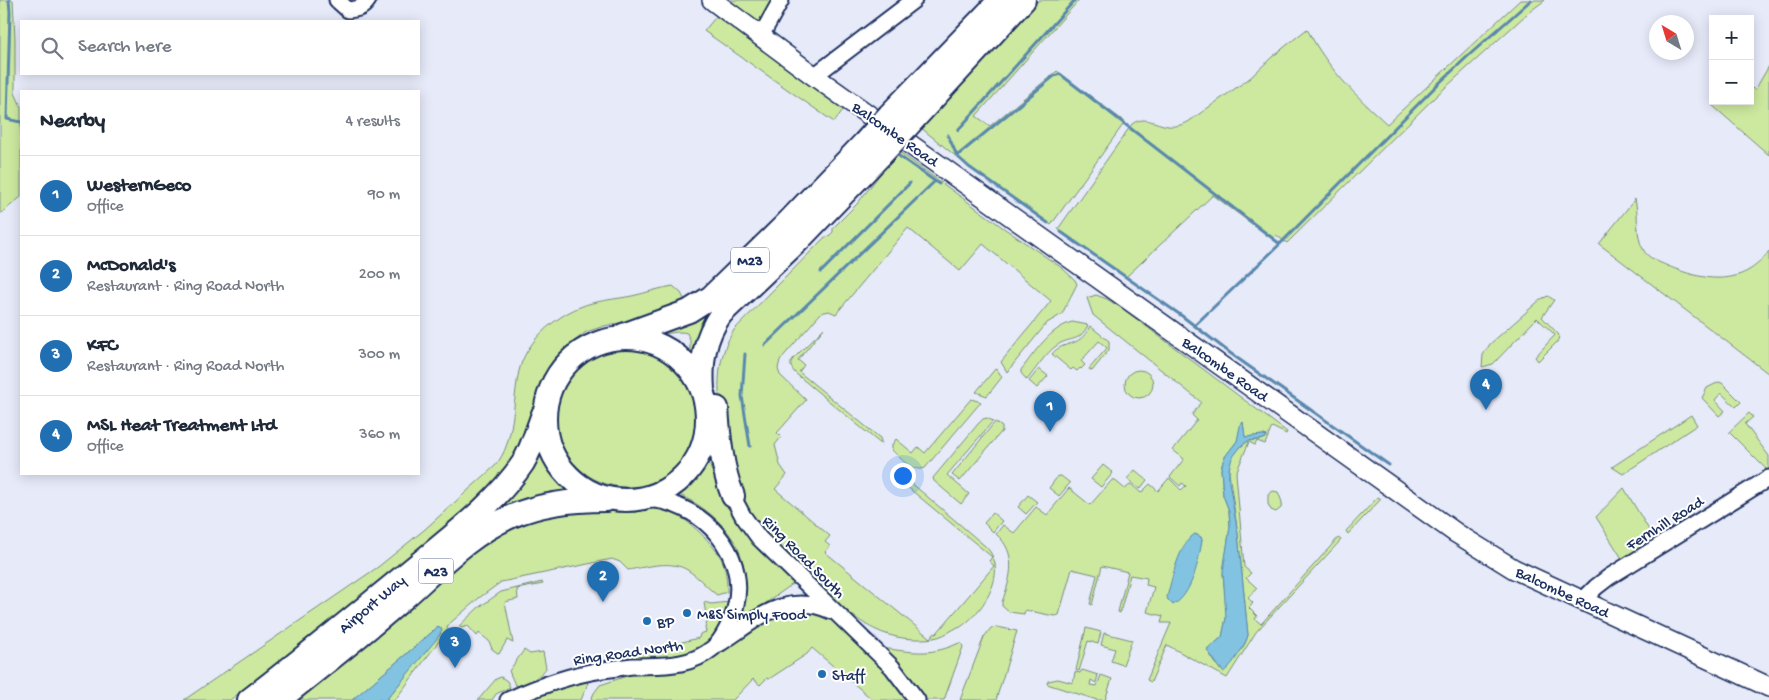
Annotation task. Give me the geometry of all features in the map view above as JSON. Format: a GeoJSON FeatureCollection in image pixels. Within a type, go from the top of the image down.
{"type":"FeatureCollection","features":[{"type":"Feature","properties":{"kind":"highway","name":"M23"},"geometry":{"type":"LineString","coordinates":[[733,496],[726,474],[719,431],[715,381],[717,356],[726,332],[738,312],[1000,0]]}},
{"type":"Feature","properties":{"kind":"highway","name":"M23"},"geometry":{"type":"LineString","coordinates":[[898,121],[1024,0]]}},
{"type":"Feature","properties":{"kind":"highway","name":"M23"},"geometry":{"type":"LineString","coordinates":[[610,340],[672,318],[693,309],[706,300],[873,149]]}},
{"type":"Feature","properties":{"kind":"highway","name":"M23"},"geometry":{"type":"LineString","coordinates":[[704,407],[702,358],[714,326],[730,305],[799,240]]}},
{"type":"Feature","properties":{"kind":"highway"},"geometry":{"type":"LineString","coordinates":[[640,339],[654,343],[668,350],[690,371],[704,407],[702,445],[698,457],[690,468],[664,490],[650,496],[626,499],[599,495],[583,487],[569,476],[550,449],[546,418],[548,399],[555,379],[567,362],[588,348],[610,340],[640,339]]}},
{"type":"Feature","properties":{"kind":"highway","name":"Airport Way"},"geometry":{"type":"LineString","coordinates":[[248,700],[335,633],[496,496],[524,461],[548,399]]}},
{"type":"Feature","properties":{"kind":"highway","name":"Airport Way"},"geometry":{"type":"LineString","coordinates":[[279,700],[374,624],[464,546],[492,526],[521,512],[544,505],[577,501],[626,499]]}},
{"type":"Feature","properties":{"kind":"main road","name":"Balcombe Road"},"geometry":{"type":"LineString","coordinates":[[712,0],[814,76],[1456,533],[1514,569],[1769,687]]}},
{"type":"Feature","properties":{"kind":"street"},"geometry":{"type":"LineString","coordinates":[[337,0],[348,10],[364,6],[368,0]]}},
{"type":"Feature","properties":{"kind":"street"},"geometry":{"type":"LineString","coordinates":[[761,36],[781,0]]}},
{"type":"Feature","properties":{"kind":"street"},"geometry":{"type":"LineString","coordinates":[[814,76],[914,0]]}},
{"type":"Feature","properties":{"kind":"street","name":"Ring Road South"},"geometry":{"type":"LineString","coordinates":[[704,407],[715,463],[746,520],[759,538],[892,667],[917,700]]}},
{"type":"Feature","properties":{"kind":"street","name":"Fernhill Road"},"geometry":{"type":"LineString","coordinates":[[1582,601],[1609,577],[1769,478]]}},
{"type":"Feature","properties":{"kind":"street"},"geometry":{"type":"LineString","coordinates":[[626,499],[665,502],[690,512],[714,531],[730,553],[737,571],[737,600],[727,627],[714,648]]}},
{"type":"Feature","properties":{"kind":"street","name":"Ring Road North"},"geometry":{"type":"LineString","coordinates":[[508,700],[556,680],[631,666],[678,664],[696,658],[768,611],[780,606],[800,603],[808,604],[838,614]]}},
{"type":"Feature","properties":{"kind":"green space"},"geometry":{"type":"Polygon","coordinates":[[[0,0],[13,0],[15,93],[20,104],[20,198],[0,214],[0,0]]]}},
{"type":"Feature","properties":{"kind":"green space"},"geometry":{"type":"Polygon","coordinates":[[[730,0],[775,0],[762,23],[845,107],[834,122],[704,31],[730,0]]]}},
{"type":"Feature","properties":{"kind":"green space"},"geometry":{"type":"Polygon","coordinates":[[[1039,0],[1079,0],[976,116],[990,126],[1057,71],[1125,122],[1051,225],[969,167],[920,127],[1039,0]]]}},
{"type":"Feature","properties":{"kind":"green space"},"geometry":{"type":"Polygon","coordinates":[[[1520,0],[1545,0],[1436,96],[1287,243],[1276,235],[1272,239],[1213,195],[1126,277],[1058,229],[1132,124],[1141,120],[1168,126],[1181,125],[1188,122],[1250,78],[1272,57],[1307,29],[1342,80],[1387,124],[1520,0]]]}},
{"type":"Feature","properties":{"kind":"green space"},"geometry":{"type":"Polygon","coordinates":[[[1769,66],[1769,155],[1712,105],[1754,105],[1755,90],[1769,66]]]}},
{"type":"Feature","properties":{"kind":"green space"},"geometry":{"type":"Polygon","coordinates":[[[898,151],[1062,268],[1077,284],[1062,314],[1047,323],[1007,372],[1001,362],[1051,301],[983,244],[960,271],[908,228],[836,314],[829,311],[821,313],[780,360],[778,369],[780,375],[806,400],[777,433],[781,437],[775,445],[780,465],[787,475],[775,489],[830,536],[825,542],[830,546],[825,552],[930,638],[934,633],[936,634],[994,566],[989,561],[992,557],[905,485],[900,489],[897,487],[903,481],[909,481],[985,546],[992,556],[995,567],[995,579],[985,602],[959,628],[941,636],[927,639],[898,637],[866,625],[839,604],[761,529],[741,497],[724,429],[719,395],[721,362],[734,330],[825,237],[828,237],[833,232],[833,228],[857,204],[898,151]]]}},
{"type":"Feature","properties":{"kind":"green space"},"geometry":{"type":"Polygon","coordinates":[[[1635,199],[1639,238],[1643,249],[1650,257],[1668,266],[1695,275],[1722,278],[1735,276],[1747,271],[1759,263],[1769,251],[1769,374],[1599,244],[1635,199]]]}},
{"type":"Feature","properties":{"kind":"green space"},"geometry":{"type":"Polygon","coordinates":[[[673,286],[681,293],[685,301],[654,316],[604,326],[586,332],[562,351],[545,374],[537,392],[533,414],[512,464],[489,491],[312,639],[230,700],[184,700],[378,567],[424,530],[495,466],[507,445],[519,371],[523,360],[534,341],[551,324],[585,305],[673,286]]]}},
{"type":"Feature","properties":{"kind":"green space"},"geometry":{"type":"Polygon","coordinates":[[[1096,295],[1107,299],[1123,309],[1287,432],[1286,434],[1272,427],[1265,444],[1257,441],[1255,445],[1249,442],[1236,473],[1244,567],[1251,573],[1246,578],[1257,588],[1248,598],[1253,603],[1249,608],[1257,616],[1255,619],[1261,624],[1338,538],[1341,540],[1256,632],[1227,678],[1167,645],[1151,682],[1147,680],[1171,623],[1161,623],[1163,616],[1147,612],[1154,587],[1146,585],[1147,578],[1130,575],[1120,613],[1118,612],[1128,572],[1102,566],[1092,605],[1090,604],[1097,575],[1072,569],[1059,615],[1054,616],[1025,610],[1024,614],[1009,612],[1002,606],[1011,566],[1007,549],[1003,541],[996,534],[1003,525],[1014,533],[1036,507],[1047,515],[1069,488],[1090,505],[1113,479],[1125,489],[1131,484],[1141,493],[1150,484],[1158,491],[1169,478],[1181,490],[1186,486],[1182,483],[1180,486],[1170,477],[1184,459],[1173,450],[1197,420],[1192,415],[1201,402],[1093,315],[1087,298],[1096,295]],[[1243,422],[1237,441],[1224,458],[1221,469],[1223,495],[1229,511],[1230,527],[1223,574],[1227,614],[1222,637],[1207,650],[1220,670],[1241,650],[1248,635],[1238,534],[1229,473],[1230,461],[1237,450],[1248,441],[1264,439],[1267,436],[1245,437],[1243,422]],[[1195,534],[1188,541],[1183,551],[1200,550],[1202,540],[1201,537],[1195,534]]]}},
{"type":"Feature","properties":{"kind":"green space"},"geometry":{"type":"Polygon","coordinates":[[[1548,296],[1554,300],[1542,317],[1559,335],[1558,341],[1538,361],[1535,357],[1555,335],[1537,318],[1493,364],[1482,367],[1483,355],[1490,344],[1541,299],[1548,296]]]}},
{"type":"Feature","properties":{"kind":"green space"},"geometry":{"type":"Polygon","coordinates":[[[717,301],[695,360],[690,353],[690,340],[687,333],[660,333],[717,301]]]}},
{"type":"Feature","properties":{"kind":"green space"},"geometry":{"type":"Polygon","coordinates":[[[1072,322],[1088,325],[1081,335],[1052,349],[1027,380],[1021,373],[1021,370],[1049,336],[1064,325],[1072,322]]]}},
{"type":"Feature","properties":{"kind":"green space"},"geometry":{"type":"Polygon","coordinates":[[[1090,326],[1109,341],[1109,350],[1092,371],[1089,369],[1107,348],[1099,341],[1081,361],[1085,365],[1077,371],[1073,368],[1071,370],[1052,354],[1057,349],[1081,338],[1090,326]]]}},
{"type":"Feature","properties":{"kind":"green space"},"geometry":{"type":"Polygon","coordinates":[[[824,328],[798,360],[804,365],[799,372],[880,438],[882,445],[795,373],[792,368],[791,363],[793,359],[824,328]]]}},
{"type":"Feature","properties":{"kind":"green space"},"geometry":{"type":"Polygon","coordinates":[[[627,345],[641,346],[654,351],[666,357],[677,366],[686,377],[692,389],[697,402],[697,430],[692,443],[686,455],[677,466],[666,475],[654,481],[641,486],[627,487],[613,486],[600,481],[588,475],[577,466],[568,455],[562,443],[557,430],[556,416],[557,402],[562,389],[568,377],[577,366],[588,357],[600,351],[613,346],[627,345]]]}},
{"type":"Feature","properties":{"kind":"green space"},"geometry":{"type":"Polygon","coordinates":[[[996,368],[1002,377],[987,396],[976,392],[996,368]]]}},
{"type":"Feature","properties":{"kind":"green space"},"geometry":{"type":"Polygon","coordinates":[[[1039,369],[1048,376],[1037,388],[1029,381],[1039,369]]]}},
{"type":"Feature","properties":{"kind":"green space"},"geometry":{"type":"Polygon","coordinates":[[[1139,370],[1149,374],[1153,384],[1149,394],[1139,398],[1129,394],[1125,384],[1129,374],[1139,370]]]}},
{"type":"Feature","properties":{"kind":"green space"},"geometry":{"type":"Polygon","coordinates":[[[1719,382],[1741,402],[1736,407],[1721,393],[1715,400],[1725,411],[1719,416],[1702,398],[1707,388],[1719,382]]]}},
{"type":"Feature","properties":{"kind":"green space"},"geometry":{"type":"Polygon","coordinates":[[[971,399],[981,402],[925,468],[911,467],[892,450],[892,445],[896,439],[913,453],[918,447],[925,453],[971,399]]]}},
{"type":"Feature","properties":{"kind":"green space"},"geometry":{"type":"Polygon","coordinates":[[[1749,413],[1753,417],[1745,424],[1769,456],[1769,473],[1743,487],[1767,470],[1729,432],[1749,413]]]}},
{"type":"Feature","properties":{"kind":"green space"},"geometry":{"type":"Polygon","coordinates":[[[1691,415],[1697,425],[1623,474],[1612,467],[1691,415]]]}},
{"type":"Feature","properties":{"kind":"green space"},"geometry":{"type":"Polygon","coordinates":[[[987,418],[993,421],[947,475],[969,494],[961,504],[934,481],[933,478],[978,424],[987,418]]]}},
{"type":"Feature","properties":{"kind":"green space"},"geometry":{"type":"Polygon","coordinates":[[[995,422],[1002,427],[1002,431],[960,481],[952,475],[995,422]]]}},
{"type":"Feature","properties":{"kind":"green space"},"geometry":{"type":"Polygon","coordinates":[[[544,451],[560,475],[581,493],[425,565],[528,474],[544,451]]]}},
{"type":"Feature","properties":{"kind":"green space"},"geometry":{"type":"Polygon","coordinates":[[[706,457],[720,490],[757,545],[794,583],[738,623],[745,588],[745,572],[735,542],[726,529],[702,507],[673,492],[692,476],[706,457]]]}},
{"type":"Feature","properties":{"kind":"green space"},"geometry":{"type":"Polygon","coordinates":[[[1103,465],[1113,473],[1101,487],[1091,479],[1103,465]]]}},
{"type":"Feature","properties":{"kind":"green space"},"geometry":{"type":"Polygon","coordinates":[[[1135,470],[1147,480],[1140,489],[1127,479],[1135,470]]]}},
{"type":"Feature","properties":{"kind":"green space"},"geometry":{"type":"Polygon","coordinates":[[[1058,476],[1061,476],[1070,483],[1059,496],[1049,488],[1058,476]]]}},
{"type":"Feature","properties":{"kind":"green space"},"geometry":{"type":"Polygon","coordinates":[[[1624,488],[1655,540],[1623,560],[1596,517],[1624,488]]]}},
{"type":"Feature","properties":{"kind":"green space"},"geometry":{"type":"Polygon","coordinates":[[[1273,491],[1278,492],[1282,502],[1281,508],[1276,512],[1271,510],[1268,504],[1268,495],[1273,491]]]}},
{"type":"Feature","properties":{"kind":"green space"},"geometry":{"type":"Polygon","coordinates":[[[1028,495],[1037,502],[1026,514],[1018,507],[1028,495]]]}},
{"type":"Feature","properties":{"kind":"green space"},"geometry":{"type":"Polygon","coordinates":[[[1378,497],[1381,499],[1348,534],[1346,531],[1378,497]]]}},
{"type":"Feature","properties":{"kind":"green space"},"geometry":{"type":"Polygon","coordinates":[[[623,508],[666,510],[688,523],[704,537],[721,558],[726,574],[727,592],[717,595],[682,567],[659,565],[628,570],[620,562],[612,559],[501,582],[448,625],[448,629],[395,700],[386,700],[405,677],[438,627],[352,700],[290,700],[475,549],[531,517],[623,508]]]}},
{"type":"Feature","properties":{"kind":"green space"},"geometry":{"type":"Polygon","coordinates":[[[993,513],[1002,521],[993,532],[984,523],[993,513]]]}},
{"type":"Feature","properties":{"kind":"green space"},"geometry":{"type":"Polygon","coordinates":[[[542,582],[543,584],[517,589],[518,599],[505,602],[513,643],[507,640],[499,654],[492,649],[489,641],[479,633],[477,636],[468,626],[461,628],[459,626],[478,608],[501,592],[542,582]]]}},
{"type":"Feature","properties":{"kind":"green space"},"geometry":{"type":"Polygon","coordinates":[[[704,602],[711,604],[729,602],[723,622],[710,639],[702,645],[693,651],[673,658],[627,662],[616,661],[630,657],[629,652],[642,653],[679,646],[678,643],[699,638],[700,634],[706,632],[707,622],[704,602]]]}},
{"type":"Feature","properties":{"kind":"green space"},"geometry":{"type":"Polygon","coordinates":[[[796,607],[824,615],[831,620],[887,670],[912,700],[873,700],[812,648],[807,654],[769,679],[767,678],[760,685],[753,679],[733,700],[591,700],[600,685],[633,674],[667,673],[693,666],[772,615],[796,607]]]}},
{"type":"Feature","properties":{"kind":"green space"},"geometry":{"type":"Polygon","coordinates":[[[997,627],[1017,631],[996,700],[960,700],[984,637],[991,628],[997,627]]]}},
{"type":"Feature","properties":{"kind":"green space"},"geometry":{"type":"Polygon","coordinates":[[[1086,628],[1101,632],[1098,644],[1088,641],[1079,671],[1076,670],[1086,628]]]}},
{"type":"Feature","properties":{"kind":"green space"},"geometry":{"type":"Polygon","coordinates":[[[1104,633],[1132,640],[1123,665],[1111,661],[1115,649],[1101,645],[1104,633]]]}},
{"type":"Feature","properties":{"kind":"green space"},"geometry":{"type":"Polygon","coordinates":[[[959,643],[963,647],[944,700],[925,700],[910,678],[885,652],[886,649],[925,652],[941,650],[959,643]]]}},
{"type":"Feature","properties":{"kind":"green space"},"geometry":{"type":"Polygon","coordinates":[[[524,650],[530,654],[543,652],[546,668],[532,681],[523,685],[515,685],[509,671],[524,650]]]}},
{"type":"Feature","properties":{"kind":"green space"},"geometry":{"type":"Polygon","coordinates":[[[1082,670],[1098,675],[1096,683],[1091,680],[1090,685],[1097,686],[1101,675],[1112,679],[1105,700],[1097,700],[1047,684],[1048,681],[1058,679],[1073,683],[1075,672],[1080,673],[1082,670]]]}},
{"type":"Feature","properties":{"kind":"green space"},"geometry":{"type":"Polygon","coordinates":[[[501,677],[507,681],[510,687],[496,694],[492,700],[478,700],[496,679],[501,677]]]}},
{"type":"Feature","properties":{"kind":"green space"},"geometry":{"type":"Polygon","coordinates":[[[582,681],[588,683],[581,700],[529,700],[561,687],[582,681]]]}},
{"type":"Feature","properties":{"kind":"water"},"geometry":{"type":"Polygon","coordinates":[[[1243,422],[1245,437],[1267,436],[1264,439],[1248,441],[1242,445],[1232,458],[1229,469],[1229,482],[1238,534],[1248,635],[1238,655],[1223,672],[1207,650],[1222,637],[1226,618],[1223,571],[1230,527],[1229,511],[1223,495],[1221,469],[1224,458],[1237,441],[1240,426],[1243,422]]]}},
{"type":"Feature","properties":{"kind":"water"},"geometry":{"type":"Polygon","coordinates":[[[1195,534],[1201,537],[1202,540],[1197,567],[1185,593],[1173,605],[1167,597],[1174,572],[1180,553],[1189,539],[1195,534]]]}},
{"type":"Feature","properties":{"kind":"water"},"geometry":{"type":"Polygon","coordinates":[[[438,627],[442,629],[440,635],[386,700],[352,700],[438,627]]]}},
{"type":"Feature","properties":{"kind":"waterway"},"geometry":{"type":"LineString","coordinates":[[9,0],[7,119],[20,122]]}},
{"type":"Feature","properties":{"kind":"waterway"},"geometry":{"type":"LineString","coordinates":[[958,130],[1075,0]]}},
{"type":"Feature","properties":{"kind":"waterway"},"geometry":{"type":"LineString","coordinates":[[948,135],[957,156],[1054,76],[1060,74],[1280,244],[1435,87],[1531,0]]}},
{"type":"Feature","properties":{"kind":"waterway"},"geometry":{"type":"LineString","coordinates":[[899,156],[939,184]]}},
{"type":"Feature","properties":{"kind":"waterway"},"geometry":{"type":"LineString","coordinates":[[958,157],[969,167],[1048,223]]}},
{"type":"Feature","properties":{"kind":"waterway"},"geometry":{"type":"LineString","coordinates":[[821,272],[910,183]]}},
{"type":"Feature","properties":{"kind":"waterway"},"geometry":{"type":"LineString","coordinates":[[765,345],[933,183]]}},
{"type":"Feature","properties":{"kind":"waterway"},"geometry":{"type":"LineString","coordinates":[[1061,232],[1182,316],[1230,353],[1389,465]]}},
{"type":"Feature","properties":{"kind":"waterway"},"geometry":{"type":"LineString","coordinates":[[1196,324],[1280,244]]}},
{"type":"Feature","properties":{"kind":"waterway"},"geometry":{"type":"LineString","coordinates":[[745,354],[742,396],[750,446]]}},
{"type":"Feature","properties":{"kind":"place","name":"MSL Heat Treatment Ltd"},"geometry":{"type":"Point","coordinates":[1486,410]}},
{"type":"Feature","properties":{"kind":"place","name":"WesternGeco"},"geometry":{"type":"Point","coordinates":[1050,432]}},
{"type":"Feature","properties":{"kind":"place","name":"McDonald's"},"geometry":{"type":"Point","coordinates":[603,602]}},
{"type":"Feature","properties":{"kind":"place","name":"M&S Simply Food"},"geometry":{"type":"Point","coordinates":[687,613]}},
{"type":"Feature","properties":{"kind":"place","name":"BP"},"geometry":{"type":"Point","coordinates":[647,621]}},
{"type":"Feature","properties":{"kind":"place","name":"KFC"},"geometry":{"type":"Point","coordinates":[455,668]}},
{"type":"Feature","properties":{"kind":"place","name":"Staff"},"geometry":{"type":"Point","coordinates":[822,674]}}]}
